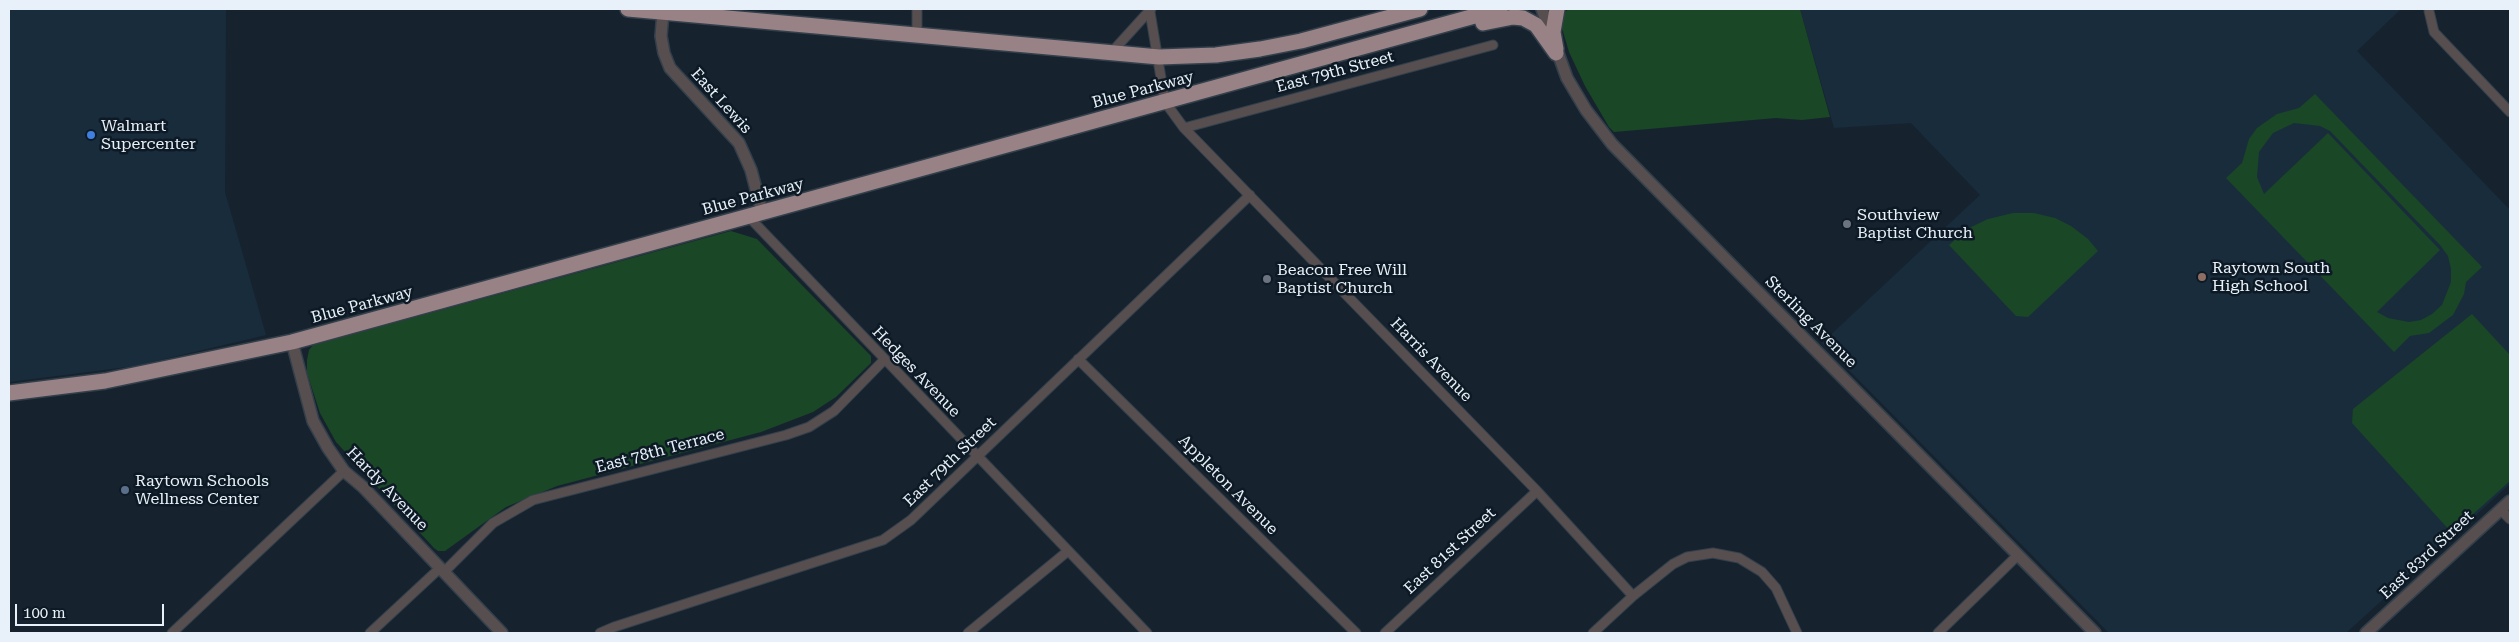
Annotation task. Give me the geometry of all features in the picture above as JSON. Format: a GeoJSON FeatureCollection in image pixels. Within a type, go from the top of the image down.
{"type":"FeatureCollection","features":[{"type":"Feature","properties":{"kind":"highway","name":"Blue Parkway"},"geometry":{"type":"LineString","coordinates":[[628,9],[663,10],[917,36],[1159,57],[1216,55],[1260,49],[1300,41],[1420,9]]}},
{"type":"Feature","properties":{"kind":"highway","name":"Blue Parkway"},"geometry":{"type":"LineString","coordinates":[[9,392],[105,381],[292,342],[1500,9]]}},
{"type":"Feature","properties":{"kind":"highway"},"geometry":{"type":"LineString","coordinates":[[1556,53],[1552,32],[1558,9]]}},
{"type":"Feature","properties":{"kind":"highway"},"geometry":{"type":"LineString","coordinates":[[1432,28],[1469,26],[1513,17],[1523,18],[1536,25],[1556,53]]}},
{"type":"Feature","properties":{"kind":"street"},"geometry":{"type":"LineString","coordinates":[[917,9],[917,36]]}},
{"type":"Feature","properties":{"kind":"street","name":"Sterling Avenue"},"geometry":{"type":"LineString","coordinates":[[1542,9],[1556,53],[1576,94],[1612,144],[2095,633]]}},
{"type":"Feature","properties":{"kind":"street","name":"East Lewis"},"geometry":{"type":"LineString","coordinates":[[663,10],[662,44],[670,68],[739,143],[751,170],[762,212]]}},
{"type":"Feature","properties":{"kind":"street"},"geometry":{"type":"LineString","coordinates":[[1151,10],[1165,102]]}},
{"type":"Feature","properties":{"kind":"street"},"geometry":{"type":"LineString","coordinates":[[1111,53],[1151,10]]}},
{"type":"Feature","properties":{"kind":"street"},"geometry":{"type":"LineString","coordinates":[[2429,10],[2434,32],[2510,112]]}},
{"type":"Feature","properties":{"kind":"street","name":"East 79th Street"},"geometry":{"type":"LineString","coordinates":[[1184,128],[1493,45]]}},
{"type":"Feature","properties":{"kind":"street","name":"Harris Avenue"},"geometry":{"type":"LineString","coordinates":[[1165,102],[1184,128],[1537,491],[1633,596]]}},
{"type":"Feature","properties":{"kind":"street","name":"East 79th Street"},"geometry":{"type":"LineString","coordinates":[[600,633],[614,626],[883,540],[911,520],[1250,195]]}},
{"type":"Feature","properties":{"kind":"street","name":"Hedges Avenue"},"geometry":{"type":"LineString","coordinates":[[748,216],[1147,633]]}},
{"type":"Feature","properties":{"kind":"street","name":"Hardy Avenue"},"geometry":{"type":"LineString","coordinates":[[292,342],[313,421],[344,471],[363,487],[502,633]]}},
{"type":"Feature","properties":{"kind":"street","name":"Appleton Avenue"},"geometry":{"type":"LineString","coordinates":[[1078,359],[1356,633]]}},
{"type":"Feature","properties":{"kind":"street","name":"East 78th Terrace"},"geometry":{"type":"LineString","coordinates":[[370,633],[493,523],[532,500],[786,435],[809,427],[834,411],[884,360]]}},
{"type":"Feature","properties":{"kind":"street"},"geometry":{"type":"LineString","coordinates":[[172,633],[344,471]]}},
{"type":"Feature","properties":{"kind":"street","name":"East 81st Street"},"geometry":{"type":"LineString","coordinates":[[1385,633],[1537,491]]}},
{"type":"Feature","properties":{"kind":"street","name":"East 83rd Street"},"geometry":{"type":"LineString","coordinates":[[2366,633],[2510,501]]}},
{"type":"Feature","properties":{"kind":"street"},"geometry":{"type":"LineString","coordinates":[[2501,510],[2510,519]]}},
{"type":"Feature","properties":{"kind":"street"},"geometry":{"type":"LineString","coordinates":[[968,633],[1068,551]]}},
{"type":"Feature","properties":{"kind":"street"},"geometry":{"type":"LineString","coordinates":[[1593,633],[1633,596],[1670,566],[1687,557],[1713,553],[1740,558],[1762,572],[1776,588],[1796,633]]}},
{"type":"Feature","properties":{"kind":"street"},"geometry":{"type":"LineString","coordinates":[[1938,633],[2018,555]]}},
{"type":"Feature","properties":{"kind":"shaded area"},"geometry":{"type":"Polygon","coordinates":[[[9,9],[226,9],[225,192],[266,335],[135,366],[9,382],[9,9]]]}},
{"type":"Feature","properties":{"kind":"shaded area","name":"Raytown South High School"},"geometry":{"type":"Polygon","coordinates":[[[1800,9],[2401,9],[2357,51],[2510,210],[2510,484],[2346,633],[2109,633],[1822,343],[1980,195],[1911,123],[1834,128],[1800,9]]]}},
{"type":"Feature","properties":{"kind":"green space"},"geometry":{"type":"Polygon","coordinates":[[[1568,9],[1800,9],[1830,117],[1802,120],[1776,118],[1614,132],[1609,127],[1585,86],[1569,52],[1562,28],[1563,15],[1568,9]]]}},
{"type":"Feature","properties":{"kind":"green space"},"geometry":{"type":"Polygon","coordinates":[[[2315,94],[2482,267],[2466,282],[2464,294],[2453,315],[2429,333],[2410,336],[2394,352],[2226,178],[2242,163],[2249,139],[2257,128],[2277,114],[2299,108],[2315,94]],[[2294,123],[2273,133],[2259,152],[2257,177],[2264,194],[2328,133],[2440,250],[2377,312],[2388,318],[2409,322],[2421,320],[2432,314],[2442,305],[2451,282],[2448,256],[2440,245],[2330,131],[2320,126],[2294,123]]]}},
{"type":"Feature","properties":{"kind":"green space"},"geometry":{"type":"Polygon","coordinates":[[[2013,213],[2034,213],[2055,218],[2071,226],[2088,239],[2098,251],[2028,317],[2016,316],[1949,245],[1967,229],[1988,219],[2013,213]]]}},
{"type":"Feature","properties":{"kind":"green space"},"geometry":{"type":"Polygon","coordinates":[[[731,231],[757,239],[871,356],[871,363],[836,397],[813,412],[761,432],[557,486],[506,507],[445,551],[438,551],[434,548],[336,442],[320,413],[307,373],[309,350],[313,345],[731,231]]]}},
{"type":"Feature","properties":{"kind":"green space"},"geometry":{"type":"Polygon","coordinates":[[[2472,314],[2510,355],[2510,481],[2452,533],[2352,423],[2353,409],[2472,314]]]}},
{"type":"Feature","properties":{"kind":"place","name":"Walmart Supercenter"},"geometry":{"type":"Point","coordinates":[91,135]}},
{"type":"Feature","properties":{"kind":"place","name":"Southview Baptist Church"},"geometry":{"type":"Point","coordinates":[1847,224]}},
{"type":"Feature","properties":{"kind":"place","name":"Raytown South High School"},"geometry":{"type":"Point","coordinates":[2202,277]}},
{"type":"Feature","properties":{"kind":"place","name":"Beacon Free Will Baptist Church"},"geometry":{"type":"Point","coordinates":[1267,279]}},
{"type":"Feature","properties":{"kind":"place","name":"Raytown Schools Wellness Center"},"geometry":{"type":"Point","coordinates":[125,490]}}]}
